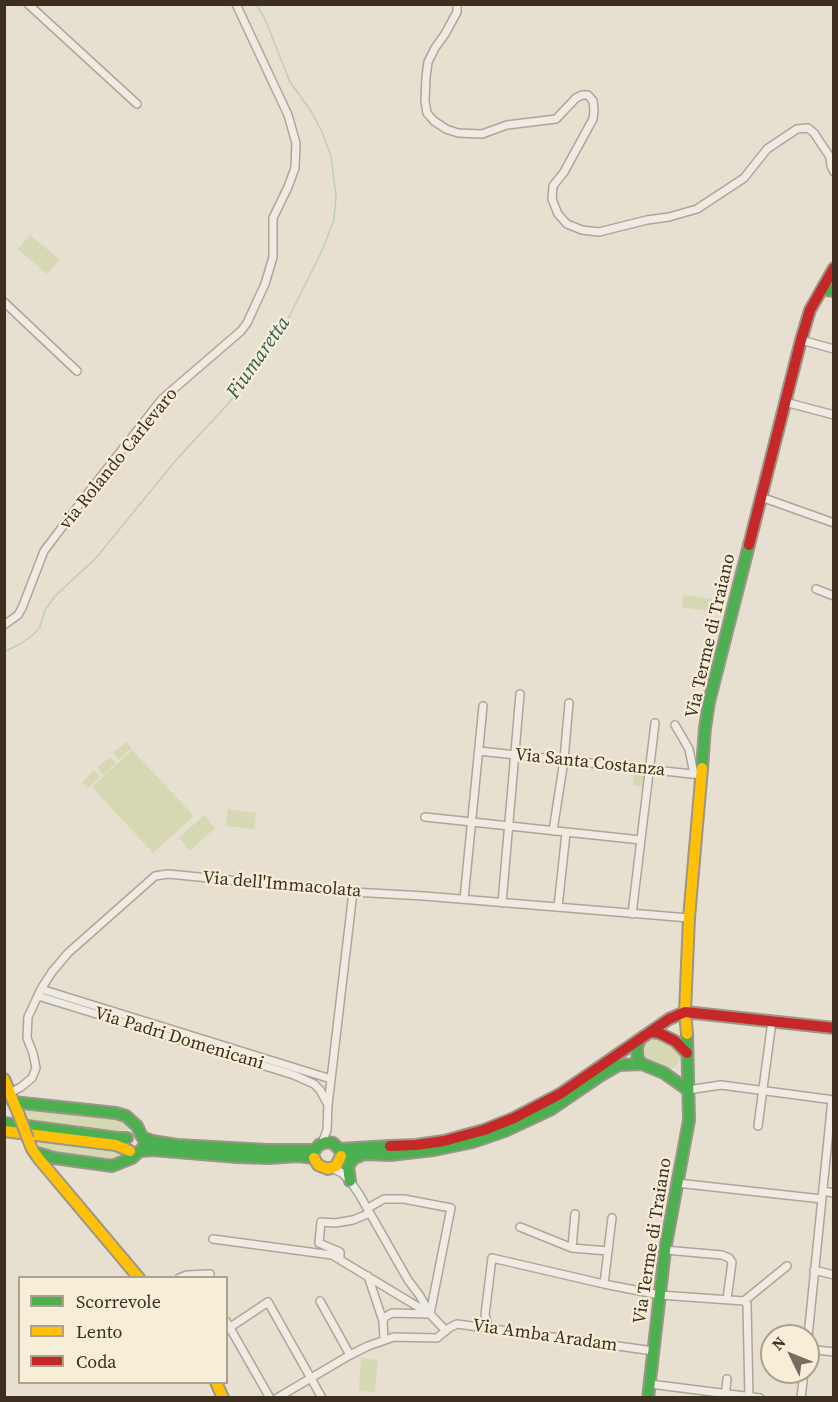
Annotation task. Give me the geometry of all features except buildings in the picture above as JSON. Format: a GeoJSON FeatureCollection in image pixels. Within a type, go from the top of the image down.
{"type":"FeatureCollection","features":[{"type":"Feature","properties":{"kind":"street"},"geometry":{"type":"LineString","coordinates":[[28,4],[137,104]]}},
{"type":"Feature","properties":{"kind":"street","name":"via Rolando Carlevaro"},"geometry":{"type":"LineString","coordinates":[[4,625],[18,615],[44,551],[89,492],[162,399],[241,331],[265,284],[273,257],[273,218],[295,168],[296,143],[288,115],[236,4]]}},
{"type":"Feature","properties":{"kind":"street"},"geometry":{"type":"LineString","coordinates":[[457,4],[457,12],[428,62],[424,101],[427,113],[440,125],[458,133],[482,134],[507,124],[555,119],[582,94],[588,95],[593,101],[593,119],[564,172],[553,186],[552,199],[558,214],[567,224],[582,230],[600,232],[647,220],[669,218],[698,209],[744,178],[766,149],[797,129],[808,128],[814,133],[830,157],[834,171]]}},
{"type":"Feature","properties":{"kind":"street","name":"Via Terme di Traiano"},"geometry":{"type":"LineString","coordinates":[[648,1398],[665,1250],[689,1120],[685,1012],[689,918],[697,775],[709,702],[801,340],[810,310],[830,284],[834,268]]}},
{"type":"Feature","properties":{"kind":"street"},"geometry":{"type":"LineString","coordinates":[[4,302],[77,371]]}},
{"type":"Feature","properties":{"kind":"street"},"geometry":{"type":"LineString","coordinates":[[801,340],[834,349]]}},
{"type":"Feature","properties":{"kind":"street"},"geometry":{"type":"LineString","coordinates":[[785,402],[834,415]]}},
{"type":"Feature","properties":{"kind":"street"},"geometry":{"type":"LineString","coordinates":[[761,497],[834,523]]}},
{"type":"Feature","properties":{"kind":"street"},"geometry":{"type":"LineString","coordinates":[[816,589],[834,596]]}},
{"type":"Feature","properties":{"kind":"street"},"geometry":{"type":"LineString","coordinates":[[502,903],[520,694]]}},
{"type":"Feature","properties":{"kind":"street"},"geometry":{"type":"LineString","coordinates":[[552,831],[564,760],[569,703]]}},
{"type":"Feature","properties":{"kind":"street"},"geometry":{"type":"LineString","coordinates":[[464,900],[483,706]]}},
{"type":"Feature","properties":{"kind":"street"},"geometry":{"type":"LineString","coordinates":[[632,914],[655,723]]}},
{"type":"Feature","properties":{"kind":"street","name":"Via Terme di Traiano"},"geometry":{"type":"LineString","coordinates":[[675,725],[689,749],[697,775]]}},
{"type":"Feature","properties":{"kind":"street","name":"Via Santa Costanza"},"geometry":{"type":"LineString","coordinates":[[479,751],[697,775]]}},
{"type":"Feature","properties":{"kind":"street"},"geometry":{"type":"LineString","coordinates":[[425,817],[640,840]]}},
{"type":"Feature","properties":{"kind":"street"},"geometry":{"type":"LineString","coordinates":[[558,907],[566,833]]}},
{"type":"Feature","properties":{"kind":"street","name":"Via dell'Immacolata"},"geometry":{"type":"LineString","coordinates":[[12,1097],[32,1078],[36,1068],[27,1038],[28,1017],[52,972],[68,953],[155,876],[168,874],[353,892],[689,918]]}},
{"type":"Feature","properties":{"kind":"street"},"geometry":{"type":"LineString","coordinates":[[353,892],[328,1105],[327,1130],[331,1156],[351,1181],[430,1314],[446,1331]]}},
{"type":"Feature","properties":{"kind":"street","name":"Via Padri Domenicani"},"geometry":{"type":"LineString","coordinates":[[40,992],[322,1077],[331,1082]]}},
{"type":"Feature","properties":{"kind":"street","name":"Via Padri Domenicani"},"geometry":{"type":"LineString","coordinates":[[40,992],[306,1079],[318,1088]]}},
{"type":"Feature","properties":{"kind":"street"},"geometry":{"type":"LineString","coordinates":[[136,1151],[126,1146],[127,1138],[131,1134],[152,1141],[177,1145],[331,1156],[444,1141],[484,1130],[539,1106],[669,1019],[685,1012],[834,1028]]}},
{"type":"Feature","properties":{"kind":"street"},"geometry":{"type":"LineString","coordinates":[[758,1126],[772,1021]]}},
{"type":"Feature","properties":{"kind":"street"},"geometry":{"type":"LineString","coordinates":[[651,1032],[659,1033],[675,1041],[687,1056],[676,1071],[664,1073]]}},
{"type":"Feature","properties":{"kind":"street"},"geometry":{"type":"LineString","coordinates":[[640,1039],[637,1053],[642,1064]]}},
{"type":"Feature","properties":{"kind":"street"},"geometry":{"type":"LineString","coordinates":[[4,1131],[116,1145],[136,1151],[153,1150],[237,1158],[390,1155],[434,1150],[473,1142],[505,1131],[550,1110],[619,1065],[642,1064],[664,1073],[688,1090],[720,1085],[833,1100],[809,1324]]}},
{"type":"Feature","properties":{"kind":"street"},"geometry":{"type":"LineString","coordinates":[[322,1077],[319,1079],[318,1088],[328,1105]]}},
{"type":"Feature","properties":{"kind":"street"},"geometry":{"type":"LineString","coordinates":[[4,1079],[34,1152],[137,1276]]}},
{"type":"Feature","properties":{"kind":"street"},"geometry":{"type":"LineString","coordinates":[[318,1088],[331,1082]]}},
{"type":"Feature","properties":{"kind":"street"},"geometry":{"type":"LineString","coordinates":[[12,1097],[126,1116],[137,1126],[144,1145],[136,1151],[132,1158],[112,1166],[54,1158],[34,1152]]}},
{"type":"Feature","properties":{"kind":"street"},"geometry":{"type":"LineString","coordinates":[[4,1123],[127,1138]]}},
{"type":"Feature","properties":{"kind":"street"},"geometry":{"type":"LineString","coordinates":[[351,1181],[348,1166],[354,1158],[364,1154]]}},
{"type":"Feature","properties":{"kind":"street"},"geometry":{"type":"LineString","coordinates":[[58,1180],[57,1168],[61,1162],[66,1160]]}},
{"type":"Feature","properties":{"kind":"street"},"geometry":{"type":"LineString","coordinates":[[677,1183],[822,1195],[834,1193]]}},
{"type":"Feature","properties":{"kind":"street"},"geometry":{"type":"LineString","coordinates":[[340,1259],[340,1252],[319,1243],[321,1222],[335,1223],[353,1220],[369,1211],[384,1198],[404,1199],[451,1208],[430,1314]]}},
{"type":"Feature","properties":{"kind":"street"},"geometry":{"type":"LineString","coordinates":[[572,1248],[575,1214]]}},
{"type":"Feature","properties":{"kind":"street"},"geometry":{"type":"LineString","coordinates":[[604,1284],[612,1218]]}},
{"type":"Feature","properties":{"kind":"street"},"geometry":{"type":"LineString","coordinates":[[520,1227],[572,1248],[608,1251]]}},
{"type":"Feature","properties":{"kind":"street"},"geometry":{"type":"LineString","coordinates":[[213,1239],[332,1254],[430,1314]]}},
{"type":"Feature","properties":{"kind":"street"},"geometry":{"type":"LineString","coordinates":[[665,1250],[729,1258],[732,1262],[727,1299]]}},
{"type":"Feature","properties":{"kind":"street"},"geometry":{"type":"LineString","coordinates":[[489,1329],[485,1315],[492,1258],[660,1295],[746,1302]]}},
{"type":"Feature","properties":{"kind":"street"},"geometry":{"type":"LineString","coordinates":[[746,1302],[787,1266]]}},
{"type":"Feature","properties":{"kind":"street"},"geometry":{"type":"LineString","coordinates":[[814,1270],[834,1275]]}},
{"type":"Feature","properties":{"kind":"street"},"geometry":{"type":"LineString","coordinates":[[184,1276],[210,1276]]}},
{"type":"Feature","properties":{"kind":"street"},"geometry":{"type":"LineString","coordinates":[[368,1276],[383,1321],[384,1340]]}},
{"type":"Feature","properties":{"kind":"street"},"geometry":{"type":"LineString","coordinates":[[320,1301],[350,1355]]}},
{"type":"Feature","properties":{"kind":"street"},"geometry":{"type":"LineString","coordinates":[[270,1398],[228,1326],[268,1302],[322,1398]]}},
{"type":"Feature","properties":{"kind":"street"},"geometry":{"type":"LineString","coordinates":[[746,1302],[749,1397]]}},
{"type":"Feature","properties":{"kind":"street"},"geometry":{"type":"LineString","coordinates":[[383,1321],[392,1313],[430,1314]]}},
{"type":"Feature","properties":{"kind":"street","name":"Via Amba Aradam"},"geometry":{"type":"LineString","coordinates":[[277,1398],[350,1355],[384,1340],[394,1337],[437,1338],[457,1324],[654,1351]]}},
{"type":"Feature","properties":{"kind":"street"},"geometry":{"type":"LineString","coordinates":[[725,1395],[727,1379]]}},
{"type":"Feature","properties":{"kind":"street"},"geometry":{"type":"LineString","coordinates":[[216,1384],[222,1398]]}},
{"type":"Feature","properties":{"kind":"street"},"geometry":{"type":"LineString","coordinates":[[650,1384],[760,1398]]}},
{"type":"Feature","properties":{"kind":"green space"},"geometry":{"type":"Polygon","coordinates":[[[30,235],[60,260],[47,274],[18,249],[30,235]]]}},
{"type":"Feature","properties":{"kind":"green space"},"geometry":{"type":"Polygon","coordinates":[[[684,595],[715,600],[713,612],[682,607],[684,595]]]}},
{"type":"Feature","properties":{"kind":"green space"},"geometry":{"type":"Polygon","coordinates":[[[126,742],[132,748],[119,760],[113,753],[126,742]]]}},
{"type":"Feature","properties":{"kind":"green space"},"geometry":{"type":"Polygon","coordinates":[[[132,750],[194,816],[153,853],[92,787],[132,750]]]}},
{"type":"Feature","properties":{"kind":"green space"},"geometry":{"type":"Polygon","coordinates":[[[110,757],[116,763],[103,775],[97,768],[110,757]]]}},
{"type":"Feature","properties":{"kind":"green space"},"geometry":{"type":"Polygon","coordinates":[[[94,770],[100,777],[88,788],[82,782],[94,770]]]}},
{"type":"Feature","properties":{"kind":"green space"},"geometry":{"type":"Polygon","coordinates":[[[635,772],[645,773],[644,787],[633,785],[635,772]]]}},
{"type":"Feature","properties":{"kind":"green space"},"geometry":{"type":"Polygon","coordinates":[[[228,809],[256,813],[254,829],[226,826],[228,809]]]}},
{"type":"Feature","properties":{"kind":"green space"},"geometry":{"type":"Polygon","coordinates":[[[204,815],[215,828],[190,851],[179,838],[204,815]]]}},
{"type":"Feature","properties":{"kind":"green space"},"geometry":{"type":"Polygon","coordinates":[[[655,1036],[676,1047],[680,1053],[680,1060],[674,1068],[665,1070],[643,1059],[640,1046],[644,1040],[655,1036]]]}},
{"type":"Feature","properties":{"kind":"green space"},"geometry":{"type":"Polygon","coordinates":[[[25,1108],[120,1117],[135,1128],[121,1131],[28,1121],[25,1108]]]}},
{"type":"Feature","properties":{"kind":"green space"},"geometry":{"type":"Polygon","coordinates":[[[35,1137],[115,1147],[130,1153],[117,1162],[54,1155],[41,1150],[35,1137]]]}},
{"type":"Feature","properties":{"kind":"green space"},"geometry":{"type":"Polygon","coordinates":[[[361,1358],[378,1360],[375,1392],[359,1391],[361,1358]]]}},
{"type":"Feature","properties":{"kind":"waterway","name":"Fiumaretta"},"geometry":{"type":"LineString","coordinates":[[4,652],[33,635],[40,627],[45,610],[55,596],[96,558],[176,460],[227,405],[261,361],[286,323],[321,253],[334,220],[336,197],[331,156],[311,111],[290,82],[265,19],[256,4]]}},
{"type":"Feature","properties":{"kind":"traffic: fast"},"geometry":{"type":"LineString","coordinates":[[825,284],[827,290],[834,291]]}},
{"type":"Feature","properties":{"kind":"traffic: fast"},"geometry":{"type":"LineString","coordinates":[[702,768],[709,702],[749,545]]}},
{"type":"Feature","properties":{"kind":"traffic: fast"},"geometry":{"type":"LineString","coordinates":[[648,1398],[665,1250],[689,1120],[687,1034]]}},
{"type":"Feature","properties":{"kind":"traffic: fast"},"geometry":{"type":"LineString","coordinates":[[640,1039],[637,1053],[642,1064],[664,1073],[688,1090]]}},
{"type":"Feature","properties":{"kind":"traffic: fast"},"geometry":{"type":"LineString","coordinates":[[341,1156],[390,1155],[434,1150],[473,1142],[505,1131],[550,1110],[619,1065],[642,1064]]}},
{"type":"Feature","properties":{"kind":"traffic: fast"},"geometry":{"type":"LineString","coordinates":[[13,1102],[116,1113],[126,1116],[137,1126],[142,1137],[177,1145],[267,1150],[315,1150],[326,1142],[333,1143],[339,1149],[390,1146]]}},
{"type":"Feature","properties":{"kind":"traffic: fast"},"geometry":{"type":"LineString","coordinates":[[4,1123],[127,1138]]}},
{"type":"Feature","properties":{"kind":"traffic: fast"},"geometry":{"type":"LineString","coordinates":[[34,1152],[54,1158],[112,1166],[132,1158],[144,1145]]}},
{"type":"Feature","properties":{"kind":"traffic: fast"},"geometry":{"type":"LineString","coordinates":[[140,1151],[153,1150],[237,1157],[299,1156],[314,1158]]}},
{"type":"Feature","properties":{"kind":"traffic: fast"},"geometry":{"type":"LineString","coordinates":[[350,1181],[348,1166],[354,1158],[360,1156]]}},
{"type":"Feature","properties":{"kind":"traffic: slow"},"geometry":{"type":"LineString","coordinates":[[687,1034],[685,1012],[689,918],[702,768]]}},
{"type":"Feature","properties":{"kind":"traffic: slow"},"geometry":{"type":"LineString","coordinates":[[4,1079],[19,1115]]}},
{"type":"Feature","properties":{"kind":"traffic: slow"},"geometry":{"type":"LineString","coordinates":[[19,1115],[28,1139]]}},
{"type":"Feature","properties":{"kind":"traffic: slow"},"geometry":{"type":"LineString","coordinates":[[4,1131],[116,1145],[130,1151]]}},
{"type":"Feature","properties":{"kind":"traffic: slow"},"geometry":{"type":"LineString","coordinates":[[28,1139],[39,1159],[137,1276]]}},
{"type":"Feature","properties":{"kind":"traffic: slow"},"geometry":{"type":"LineString","coordinates":[[314,1158],[318,1165],[328,1169],[336,1166],[341,1156]]}},
{"type":"Feature","properties":{"kind":"traffic: slow"},"geometry":{"type":"LineString","coordinates":[[217,1384],[223,1398]]}},
{"type":"Feature","properties":{"kind":"traffic: jam"},"geometry":{"type":"LineString","coordinates":[[749,545],[810,310],[834,268]]}},
{"type":"Feature","properties":{"kind":"traffic: jam"},"geometry":{"type":"LineString","coordinates":[[685,1012],[834,1028]]}},
{"type":"Feature","properties":{"kind":"traffic: jam"},"geometry":{"type":"LineString","coordinates":[[390,1146],[444,1141],[484,1130],[514,1118],[560,1094],[669,1019],[685,1012]]}},
{"type":"Feature","properties":{"kind":"traffic: jam"},"geometry":{"type":"LineString","coordinates":[[651,1032],[659,1033],[675,1041],[687,1053]]}}]}
